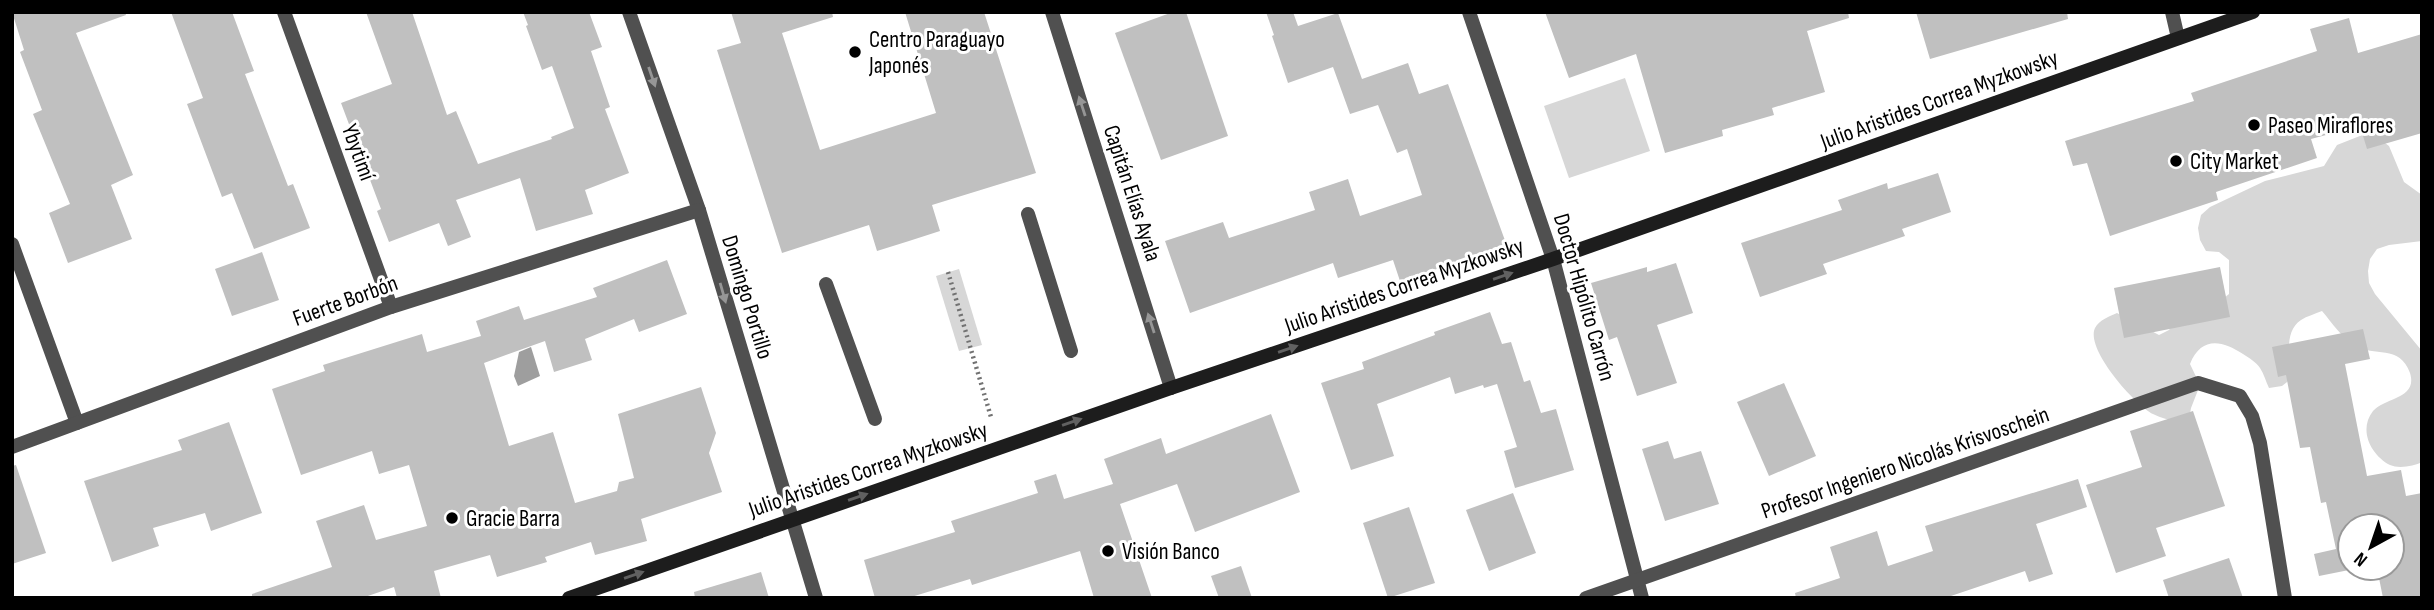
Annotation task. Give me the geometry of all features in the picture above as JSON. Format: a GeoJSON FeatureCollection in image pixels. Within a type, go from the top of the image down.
{"type":"FeatureCollection","features":[{"type":"Feature","properties":{"kind":"main road","name":"Julio Aristides Correa Myzkowsky"},"geometry":{"type":"LineString","coordinates":[[569,598],[1171,388],[1553,259],[2253,12]]}},
{"type":"Feature","properties":{"kind":"street","name":"Ybytimí"},"geometry":{"type":"LineString","coordinates":[[284,12],[390,307]]}},
{"type":"Feature","properties":{"kind":"street","name":"Domingo Portillo"},"geometry":{"type":"LineString","coordinates":[[629,12],[699,209],[816,598]]}},
{"type":"Feature","properties":{"kind":"street","name":"Capitán Elías Ayala"},"geometry":{"type":"LineString","coordinates":[[1052,12],[1171,388]]}},
{"type":"Feature","properties":{"kind":"street","name":"Doctor Hipólito Carrón"},"geometry":{"type":"LineString","coordinates":[[1469,12],[1553,259],[1642,598]]}},
{"type":"Feature","properties":{"kind":"street"},"geometry":{"type":"LineString","coordinates":[[2172,12],[2178,38]]}},
{"type":"Feature","properties":{"kind":"street","name":"Fuerte Borbón"},"geometry":{"type":"LineString","coordinates":[[12,447],[390,307],[699,209]]}},
{"type":"Feature","properties":{"kind":"street"},"geometry":{"type":"LineString","coordinates":[[1028,214],[1071,351]]}},
{"type":"Feature","properties":{"kind":"street"},"geometry":{"type":"LineString","coordinates":[[12,244],[77,424]]}},
{"type":"Feature","properties":{"kind":"street"},"geometry":{"type":"LineString","coordinates":[[826,284],[875,419]]}},
{"type":"Feature","properties":{"kind":"street","name":"Profesor Ingeniero Nicolás Krisvoschein"},"geometry":{"type":"LineString","coordinates":[[1586,598],[2198,383],[2240,396],[2252,416],[2260,443],[2285,598]]}},
{"type":"Feature","properties":{"kind":"path"},"geometry":{"type":"LineString","coordinates":[[948,272],[991,416]]}},
{"type":"Feature","properties":{"kind":"shaded area"},"geometry":{"type":"Polygon","coordinates":[[[1625,78],[1650,151],[1569,178],[1544,106],[1625,78]]]}},
{"type":"Feature","properties":{"kind":"shaded area"},"geometry":{"type":"Polygon","coordinates":[[[2370,132],[2389,146],[2404,182],[2422,195],[2422,241],[2377,249],[2370,259],[2368,271],[2369,283],[2375,294],[2422,351],[2422,462],[2398,467],[2390,465],[2372,449],[2367,434],[2369,418],[2373,411],[2409,388],[2410,373],[2406,364],[2393,355],[2356,346],[2322,311],[2295,325],[2289,347],[2292,378],[2282,386],[2269,388],[2254,362],[2235,349],[2213,343],[2200,349],[2190,364],[2200,385],[2189,419],[2166,419],[2145,409],[2104,362],[2094,337],[2097,325],[2117,313],[2159,335],[2169,330],[2183,310],[2219,302],[2229,294],[2229,260],[2219,252],[2206,251],[2198,228],[2201,215],[2210,207],[2265,181],[2324,166],[2337,145],[2370,132]]]}},
{"type":"Feature","properties":{"kind":"shaded area"},"geometry":{"type":"Polygon","coordinates":[[[959,269],[982,345],[959,351],[936,276],[959,269]]]}},
{"type":"Feature","properties":{"kind":"shaded area"},"geometry":{"type":"Polygon","coordinates":[[[531,347],[540,376],[518,386],[514,376],[519,352],[531,347]]]}},
{"type":"Feature","properties":{"kind":"building"},"geometry":{"type":"Polygon","coordinates":[[[12,12],[125,12],[126,15],[76,33],[133,175],[111,185],[132,239],[68,263],[49,213],[70,204],[33,114],[42,110],[20,52],[24,50],[12,12]]]}},
{"type":"Feature","properties":{"kind":"building"},"geometry":{"type":"Polygon","coordinates":[[[171,12],[232,12],[254,71],[245,74],[288,186],[293,184],[310,228],[254,249],[232,193],[222,197],[187,104],[203,98],[171,12]]]}},
{"type":"Feature","properties":{"kind":"building"},"geometry":{"type":"Polygon","coordinates":[[[366,12],[412,12],[447,115],[456,111],[478,164],[552,139],[551,137],[574,128],[552,66],[542,70],[523,12],[589,12],[602,47],[591,51],[610,107],[605,109],[629,173],[585,190],[593,214],[536,231],[520,178],[456,200],[471,237],[448,246],[439,223],[389,242],[377,211],[381,209],[341,103],[392,84],[366,12]]]}},
{"type":"Feature","properties":{"kind":"building"},"geometry":{"type":"Polygon","coordinates":[[[731,12],[832,12],[833,17],[782,33],[820,150],[936,113],[905,12],[984,12],[1036,173],[932,205],[940,231],[909,241],[877,251],[869,225],[782,253],[717,50],[741,43],[731,12]]]}},
{"type":"Feature","properties":{"kind":"building"},"geometry":{"type":"Polygon","coordinates":[[[1173,12],[1186,12],[1228,136],[1161,160],[1115,33],[1173,12]]]}},
{"type":"Feature","properties":{"kind":"building"},"geometry":{"type":"Polygon","coordinates":[[[1266,12],[1293,12],[1298,26],[1338,13],[1362,79],[1408,63],[1419,94],[1448,84],[1507,246],[1400,281],[1393,260],[1338,278],[1333,263],[1190,313],[1165,241],[1223,222],[1229,238],[1315,210],[1309,192],[1348,179],[1360,216],[1422,195],[1407,149],[1397,153],[1378,105],[1350,114],[1333,67],[1288,83],[1266,12]]]}},
{"type":"Feature","properties":{"kind":"building"},"geometry":{"type":"Polygon","coordinates":[[[1545,12],[1848,12],[1849,18],[1807,31],[1825,92],[1772,108],[1774,115],[1722,130],[1723,136],[1665,153],[1636,54],[1569,78],[1545,12]]]}},
{"type":"Feature","properties":{"kind":"building"},"geometry":{"type":"Polygon","coordinates":[[[1916,12],[2067,12],[2068,19],[1930,59],[1916,12]]]}},
{"type":"Feature","properties":{"kind":"building"},"geometry":{"type":"Polygon","coordinates":[[[2349,18],[2358,53],[2422,34],[2422,133],[2367,149],[2360,126],[2311,139],[2317,158],[2216,192],[2218,200],[2110,236],[2087,163],[2073,166],[2065,141],[2194,101],[2191,93],[2317,51],[2310,29],[2349,18]]]}},
{"type":"Feature","properties":{"kind":"building"},"geometry":{"type":"Polygon","coordinates":[[[1938,173],[1951,212],[1902,229],[1905,236],[1823,264],[1827,274],[1760,297],[1741,243],[1842,210],[1838,200],[1887,183],[1888,189],[1938,173]]]}},
{"type":"Feature","properties":{"kind":"building"},"geometry":{"type":"Polygon","coordinates":[[[262,252],[279,300],[232,316],[215,269],[262,252]]]}},
{"type":"Feature","properties":{"kind":"building"},"geometry":{"type":"Polygon","coordinates":[[[667,260],[687,314],[639,332],[634,319],[585,339],[592,360],[554,372],[545,341],[484,363],[509,446],[553,432],[575,503],[617,491],[619,482],[634,478],[618,414],[701,387],[716,433],[709,453],[722,492],[641,519],[647,541],[595,555],[591,542],[545,557],[547,562],[497,577],[490,555],[434,571],[441,598],[397,598],[394,587],[362,598],[252,598],[252,594],[332,567],[316,521],[364,505],[376,540],[427,526],[409,465],[379,474],[372,451],[301,475],[272,389],[325,371],[323,365],[422,334],[427,352],[481,336],[476,321],[519,306],[524,320],[597,297],[593,288],[667,260]]]}},
{"type":"Feature","properties":{"kind":"building"},"geometry":{"type":"Polygon","coordinates":[[[1676,263],[1693,313],[1657,325],[1677,383],[1637,396],[1617,337],[1609,340],[1591,283],[1647,267],[1647,272],[1676,263]]]}},
{"type":"Feature","properties":{"kind":"building"},"geometry":{"type":"Polygon","coordinates":[[[2220,267],[2230,317],[2124,338],[2114,288],[2220,267]]]}},
{"type":"Feature","properties":{"kind":"building"},"geometry":{"type":"Polygon","coordinates":[[[1490,312],[1502,344],[1511,342],[1524,382],[1530,380],[1541,413],[1556,409],[1574,470],[1515,488],[1504,451],[1517,447],[1497,384],[1484,388],[1483,385],[1455,394],[1450,377],[1377,404],[1394,456],[1351,470],[1321,383],[1364,369],[1362,362],[1490,312]]]}},
{"type":"Feature","properties":{"kind":"building"},"geometry":{"type":"Polygon","coordinates":[[[2363,329],[2370,359],[2345,364],[2367,476],[2401,470],[2406,496],[2422,493],[2422,598],[2383,598],[2380,582],[2406,582],[2406,512],[2336,512],[2336,549],[2326,502],[2321,503],[2310,447],[2300,448],[2286,375],[2278,377],[2272,347],[2363,329]]]}},
{"type":"Feature","properties":{"kind":"building"},"geometry":{"type":"Polygon","coordinates":[[[1784,383],[1816,456],[1769,476],[1737,402],[1784,383]]]}},
{"type":"Feature","properties":{"kind":"building"},"geometry":{"type":"Polygon","coordinates":[[[2193,411],[2225,506],[2156,528],[2166,556],[2116,573],[2086,485],[2142,467],[2130,431],[2193,411]]]}},
{"type":"Feature","properties":{"kind":"building"},"geometry":{"type":"Polygon","coordinates":[[[1271,414],[1300,492],[1195,532],[1177,484],[1120,504],[1152,598],[1094,598],[1080,551],[972,585],[970,579],[908,598],[875,598],[864,560],[955,532],[951,521],[1038,493],[1034,481],[1056,474],[1064,499],[1113,484],[1104,459],[1161,438],[1166,454],[1271,414]]]}},
{"type":"Feature","properties":{"kind":"building"},"geometry":{"type":"Polygon","coordinates":[[[229,422],[262,513],[211,531],[205,513],[153,528],[159,546],[112,562],[84,481],[182,450],[178,440],[229,422]]]}},
{"type":"Feature","properties":{"kind":"building"},"geometry":{"type":"Polygon","coordinates":[[[1668,441],[1674,459],[1701,451],[1719,504],[1665,521],[1642,449],[1668,441]]]}},
{"type":"Feature","properties":{"kind":"building"},"geometry":{"type":"Polygon","coordinates":[[[16,465],[46,553],[12,564],[12,466],[16,465]]]}},
{"type":"Feature","properties":{"kind":"building"},"geometry":{"type":"Polygon","coordinates":[[[2078,479],[2087,507],[2036,524],[2053,574],[2029,582],[2025,571],[1945,598],[1796,598],[1795,593],[1840,578],[1830,547],[1877,531],[1888,566],[1933,551],[1925,526],[2078,479]]]}},
{"type":"Feature","properties":{"kind":"building"},"geometry":{"type":"Polygon","coordinates":[[[1513,493],[1536,553],[1489,571],[1466,510],[1513,493]]]}},
{"type":"Feature","properties":{"kind":"building"},"geometry":{"type":"Polygon","coordinates":[[[1409,507],[1435,583],[1388,598],[1363,523],[1409,507]]]}},
{"type":"Feature","properties":{"kind":"building"},"geometry":{"type":"Polygon","coordinates":[[[2336,549],[2336,573],[2319,576],[2314,554],[2336,549]]]}},
{"type":"Feature","properties":{"kind":"building"},"geometry":{"type":"Polygon","coordinates":[[[2229,558],[2243,598],[2169,598],[2163,580],[2229,558]]]}},
{"type":"Feature","properties":{"kind":"building"},"geometry":{"type":"Polygon","coordinates":[[[1241,566],[1252,598],[1219,598],[1211,576],[1241,566]]]}},
{"type":"Feature","properties":{"kind":"building"},"geometry":{"type":"Polygon","coordinates":[[[761,572],[769,598],[695,598],[694,592],[761,572]]]}},
{"type":"Feature","properties":{"kind":"place","name":"Centro Paraguayo Japonés"},"geometry":{"type":"Point","coordinates":[855,52]}},
{"type":"Feature","properties":{"kind":"place","name":"Paseo Miraflores"},"geometry":{"type":"Point","coordinates":[2254,125]}},
{"type":"Feature","properties":{"kind":"place","name":"City Market"},"geometry":{"type":"Point","coordinates":[2176,161]}},
{"type":"Feature","properties":{"kind":"place","name":"Gracie Barra"},"geometry":{"type":"Point","coordinates":[452,518]}},
{"type":"Feature","properties":{"kind":"place","name":"Visión Banco"},"geometry":{"type":"Point","coordinates":[1108,551]}}]}
